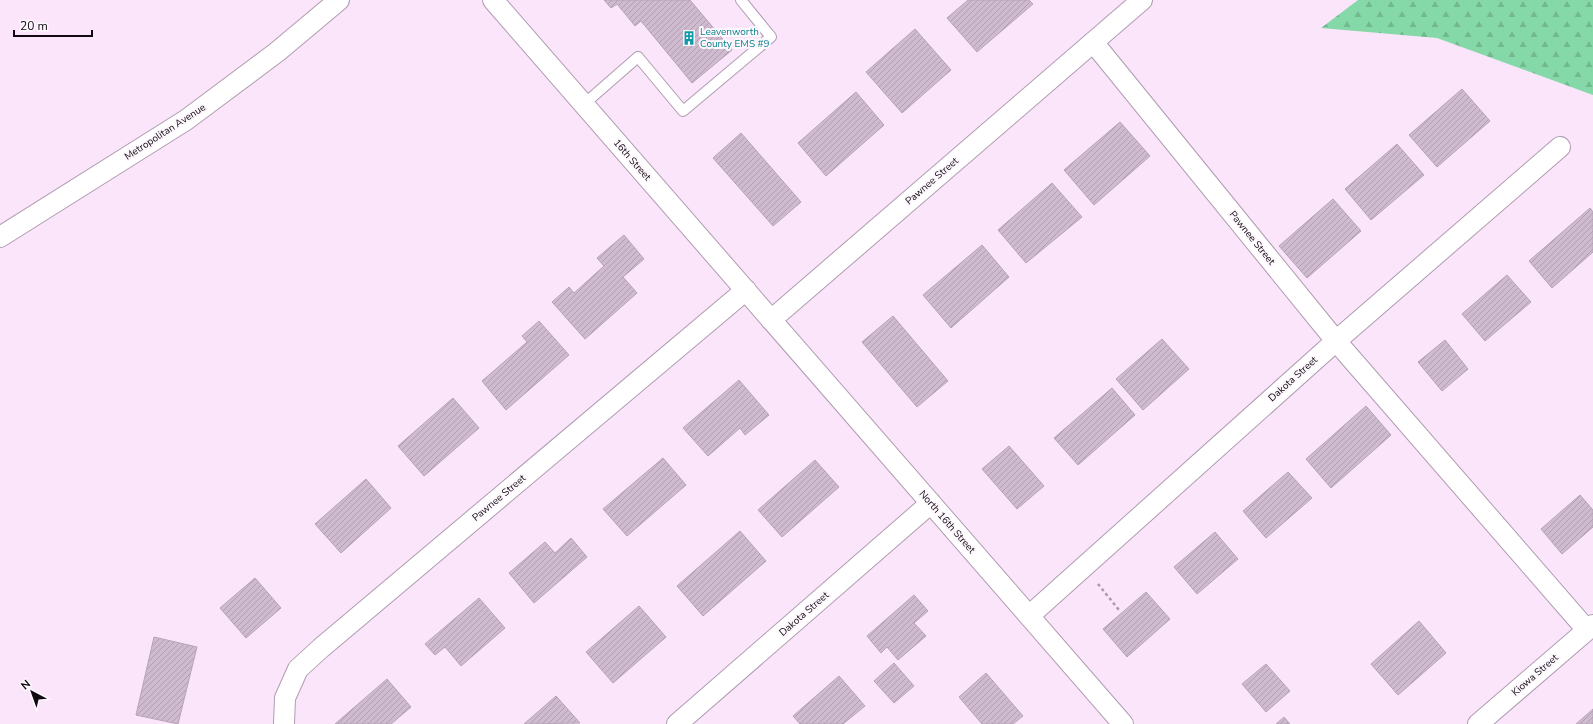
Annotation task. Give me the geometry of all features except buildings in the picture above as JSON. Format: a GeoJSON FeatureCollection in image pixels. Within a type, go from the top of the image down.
{"type":"FeatureCollection","features":[{"type":"Feature","properties":{"kind":"street","name":"Metropolitan Avenue"},"geometry":{"type":"LineString","coordinates":[[0,237],[186,120],[277,52],[339,0]]}},
{"type":"Feature","properties":{"kind":"street","name":"16th Street"},"geometry":{"type":"LineString","coordinates":[[493,0],[771,320]]}},
{"type":"Feature","properties":{"kind":"street","name":"Pawnee Street"},"geometry":{"type":"LineString","coordinates":[[771,320],[1142,0]]}},
{"type":"Feature","properties":{"kind":"street","name":"Pawnee Street"},"geometry":{"type":"LineString","coordinates":[[1093,42],[1336,341],[1590,628]]}},
{"type":"Feature","properties":{"kind":"street","name":"Dakota Street"},"geometry":{"type":"LineString","coordinates":[[1029,616],[1336,341],[1560,147]]}},
{"type":"Feature","properties":{"kind":"street","name":"Pawnee Street"},"geometry":{"type":"LineString","coordinates":[[284,724],[285,698],[298,669],[746,290]]}},
{"type":"Feature","properties":{"kind":"street","name":"North 16th Street"},"geometry":{"type":"LineString","coordinates":[[771,320],[1123,724]]}},
{"type":"Feature","properties":{"kind":"street","name":"Dakota Street"},"geometry":{"type":"LineString","coordinates":[[677,724],[931,503]]}},
{"type":"Feature","properties":{"kind":"street","name":"Kiowa Street"},"geometry":{"type":"LineString","coordinates":[[1478,724],[1590,628]]}},
{"type":"Feature","properties":{"kind":"lane"},"geometry":{"type":"LineString","coordinates":[[583,105],[638,57],[683,111],[771,37],[741,0]]}},
{"type":"Feature","properties":{"kind":"path"},"geometry":{"type":"LineString","coordinates":[[1084,567],[1119,610]]}},
{"type":"Feature","properties":{"kind":"green space"},"geometry":{"type":"Polygon","coordinates":[[[1358,0],[1593,0],[1593,95],[1437,38],[1321,28],[1358,0]]]}},
{"type":"Feature","properties":{"kind":"place","name":"Leavenworth County EMS #9"},"geometry":{"type":"Point","coordinates":[689,38]}}]}
